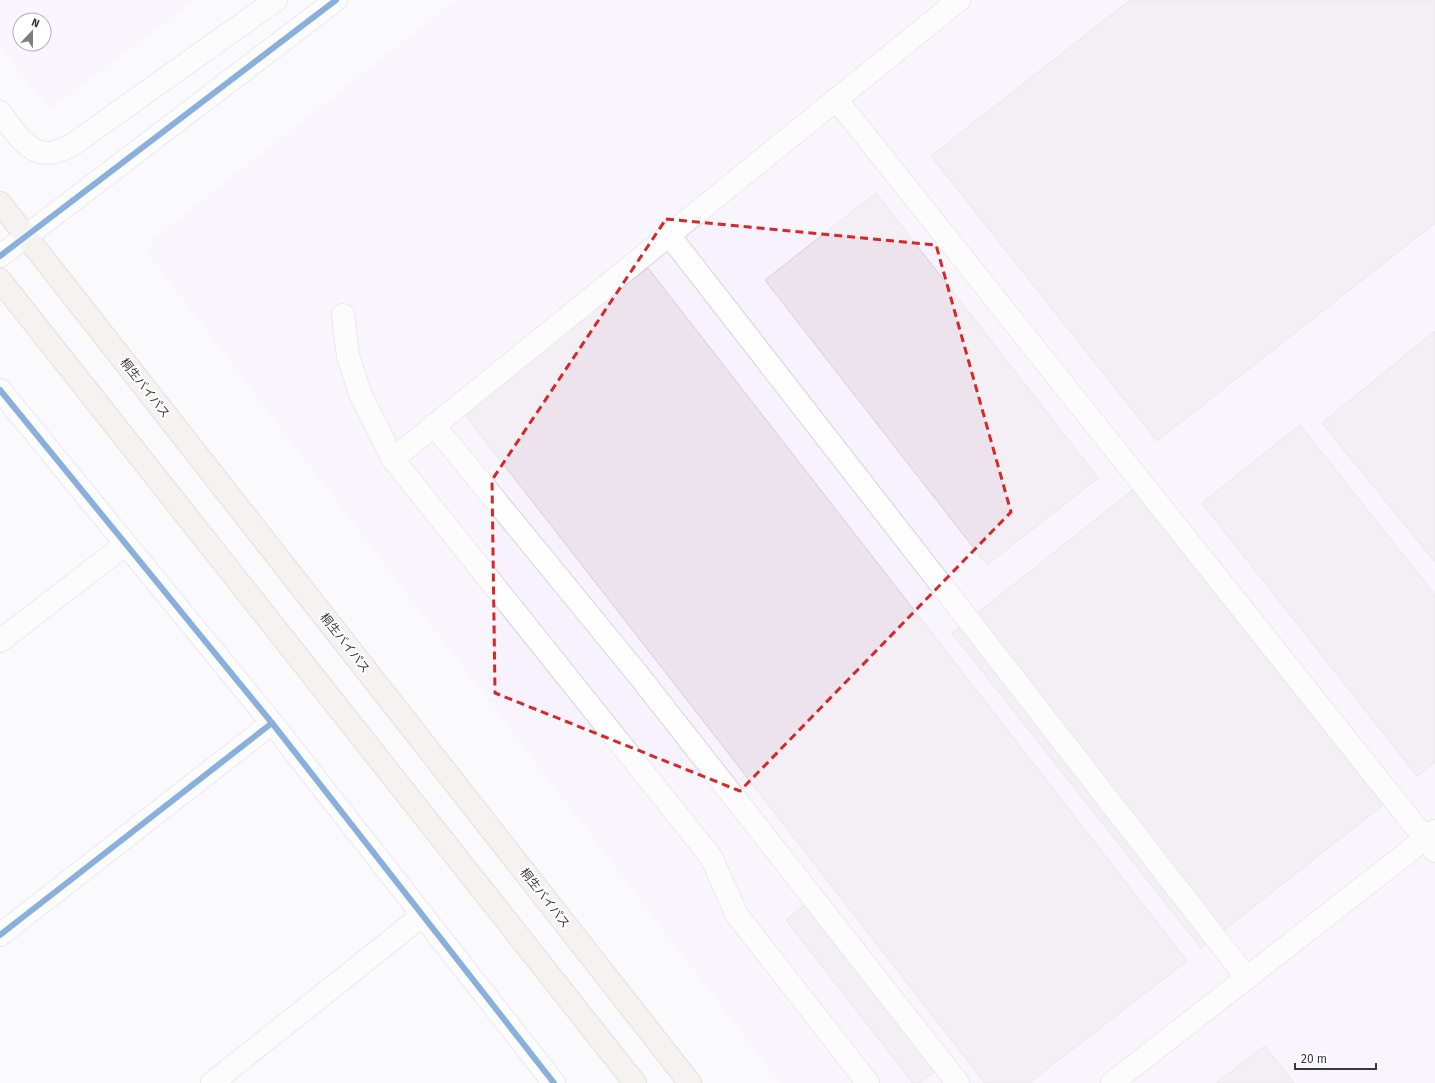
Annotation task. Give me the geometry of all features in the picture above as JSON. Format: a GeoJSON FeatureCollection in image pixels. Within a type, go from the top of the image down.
{"type":"FeatureCollection","features":[{"type":"Feature","properties":{"kind":"highway","name":"桐生バイパス"},"geometry":{"type":"LineString","coordinates":[[0,203],[690,1083]]}},
{"type":"Feature","properties":{"kind":"highway"},"geometry":{"type":"LineString","coordinates":[[0,280],[635,1083]]}},
{"type":"Feature","properties":{"kind":"street"},"geometry":{"type":"LineString","coordinates":[[0,112],[24,143],[38,152],[49,154],[61,150],[72,145],[276,0]]}},
{"type":"Feature","properties":{"kind":"street"},"geometry":{"type":"LineString","coordinates":[[0,256],[336,0]]}},
{"type":"Feature","properties":{"kind":"street"},"geometry":{"type":"LineString","coordinates":[[393,458],[959,0]]}},
{"type":"Feature","properties":{"kind":"street"},"geometry":{"type":"LineString","coordinates":[[836,99],[1432,840],[1247,978],[1112,1083]]}},
{"type":"Feature","properties":{"kind":"street"},"geometry":{"type":"LineString","coordinates":[[669,235],[1247,978]]}},
{"type":"Feature","properties":{"kind":"street"},"geometry":{"type":"LineString","coordinates":[[343,315],[348,356],[361,396],[393,458],[711,857],[737,915],[868,1083]]}},
{"type":"Feature","properties":{"kind":"street"},"geometry":{"type":"LineString","coordinates":[[0,390],[272,723],[554,1083]]}},
{"type":"Feature","properties":{"kind":"street"},"geometry":{"type":"LineString","coordinates":[[434,425],[640,678],[958,1083]]}},
{"type":"Feature","properties":{"kind":"street"},"geometry":{"type":"LineString","coordinates":[[0,641],[126,544]]}},
{"type":"Feature","properties":{"kind":"street"},"geometry":{"type":"LineString","coordinates":[[0,934],[272,723]]}},
{"type":"Feature","properties":{"kind":"street"},"geometry":{"type":"LineString","coordinates":[[212,1083],[422,915]]}},
{"type":"Feature","properties":{"kind":"highlighted area"},"geometry":{"type":"Polygon","coordinates":[[[666,219],[936,245],[1011,512],[740,791],[495,693],[492,480],[666,219]]]}},
{"type":"Feature","properties":{"kind":"shaded area"},"geometry":{"type":"Polygon","coordinates":[[[0,0],[195,0],[50,109],[0,47],[0,0]]]}},
{"type":"Feature","properties":{"kind":"shaded area"},"geometry":{"type":"Polygon","coordinates":[[[456,0],[1435,0],[1435,1083],[780,1083],[147,252],[154,239],[456,0]]]}},
{"type":"Feature","properties":{"kind":"building"},"geometry":{"type":"Polygon","coordinates":[[[1130,0],[1435,0],[1435,223],[1157,441],[931,156],[1130,0]]]}},
{"type":"Feature","properties":{"kind":"building"},"geometry":{"type":"Polygon","coordinates":[[[876,193],[1098,478],[987,565],[765,280],[876,193]]]}},
{"type":"Feature","properties":{"kind":"building"},"geometry":{"type":"Polygon","coordinates":[[[648,268],[1187,961],[1029,1083],[985,1083],[462,411],[648,268]]]}},
{"type":"Feature","properties":{"kind":"building"},"geometry":{"type":"Polygon","coordinates":[[[1435,331],[1435,562],[1322,423],[1435,331]]]}},
{"type":"Feature","properties":{"kind":"building"},"geometry":{"type":"Polygon","coordinates":[[[1300,425],[1435,595],[1435,762],[1417,776],[1202,503],[1300,425]]]}},
{"type":"Feature","properties":{"kind":"building"},"geometry":{"type":"Polygon","coordinates":[[[1133,490],[1383,805],[1201,948],[952,633],[1133,490]]]}},
{"type":"Feature","properties":{"kind":"building"},"geometry":{"type":"Polygon","coordinates":[[[806,904],[935,1071],[919,1083],[913,1083],[786,920],[806,904]]]}},
{"type":"Feature","properties":{"kind":"building"},"geometry":{"type":"Polygon","coordinates":[[[1265,1046],[1294,1083],[1216,1083],[1265,1046]]]}},
{"type":"Feature","properties":{"kind":"cycle path"},"geometry":{"type":"LineString","coordinates":[[0,256],[336,0]]}},
{"type":"Feature","properties":{"kind":"cycle path"},"geometry":{"type":"LineString","coordinates":[[0,390],[272,723],[554,1083]]}},
{"type":"Feature","properties":{"kind":"cycle path"},"geometry":{"type":"LineString","coordinates":[[0,935],[272,723]]}}]}
